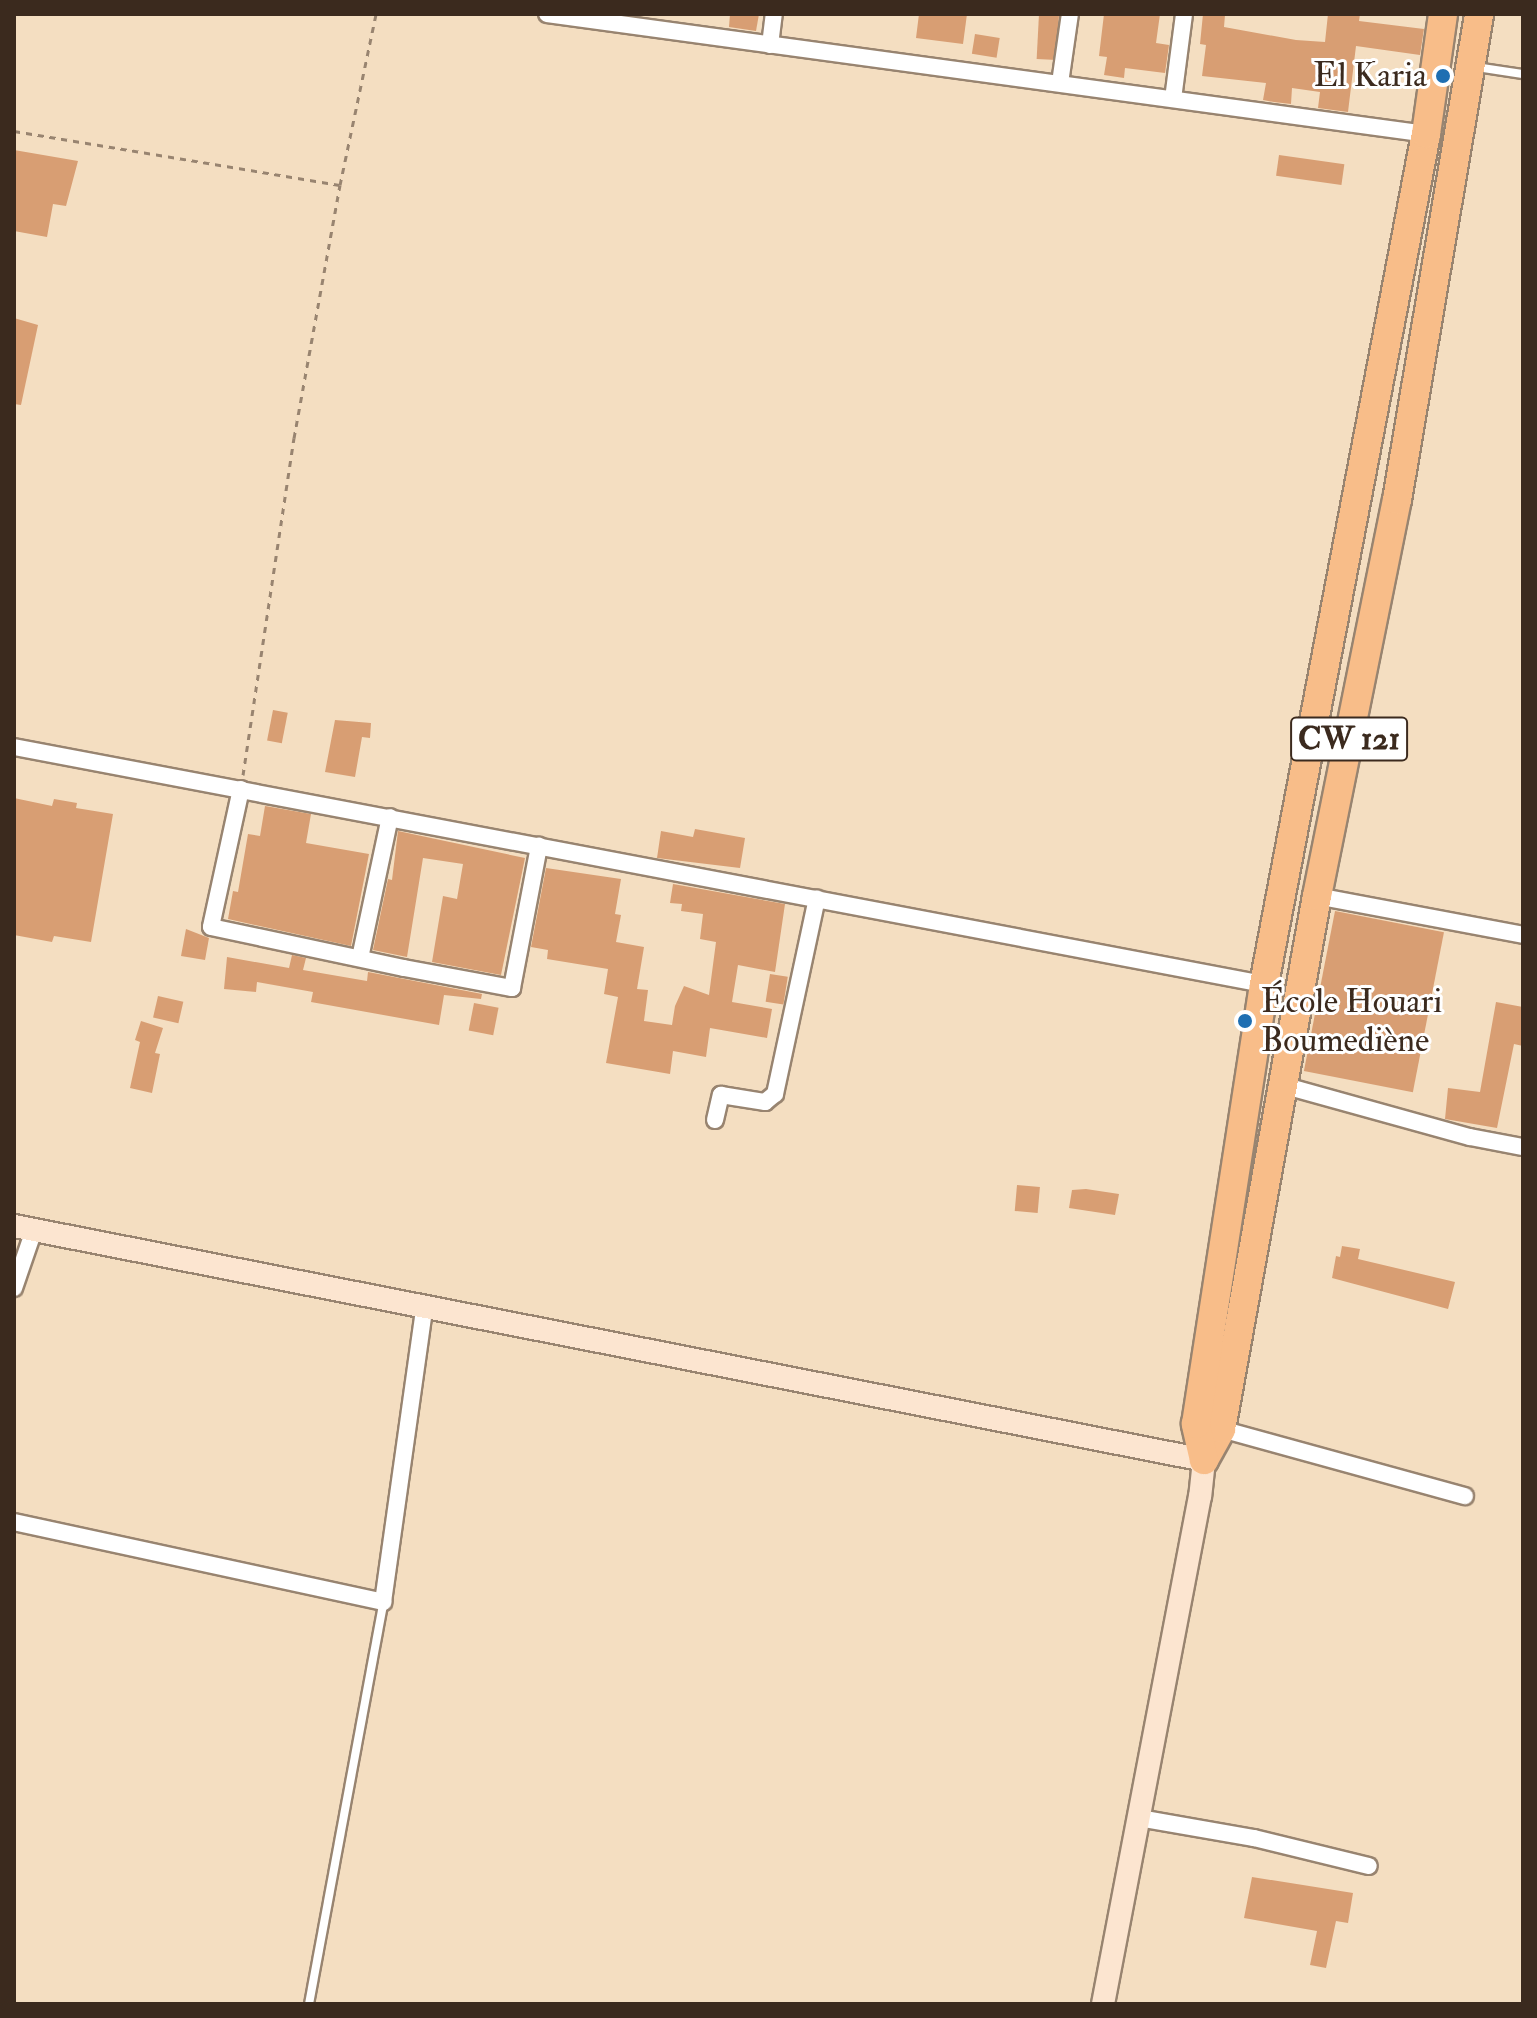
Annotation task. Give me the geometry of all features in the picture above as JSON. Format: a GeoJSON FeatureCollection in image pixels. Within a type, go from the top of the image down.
{"type":"FeatureCollection","features":[{"type":"Feature","properties":{"kind":"highway"},"geometry":{"type":"LineString","coordinates":[[1204,1460],[1196,1424],[1264,984],[1426,134],[1443,14]]}},
{"type":"Feature","properties":{"kind":"highway","name":"CW 121"},"geometry":{"type":"LineString","coordinates":[[1204,1460],[1221,1429],[1317,896],[1397,500],[1479,14]]}},
{"type":"Feature","properties":{"kind":"street"},"geometry":{"type":"LineString","coordinates":[[547,14],[615,19],[770,45],[1426,134]]}},
{"type":"Feature","properties":{"kind":"street"},"geometry":{"type":"LineString","coordinates":[[770,45],[774,14]]}},
{"type":"Feature","properties":{"kind":"street"},"geometry":{"type":"LineString","coordinates":[[1060,83],[1070,14]]}},
{"type":"Feature","properties":{"kind":"street"},"geometry":{"type":"LineString","coordinates":[[1173,99],[1184,14]]}},
{"type":"Feature","properties":{"kind":"street"},"geometry":{"type":"LineString","coordinates":[[14,747],[1264,984]]}},
{"type":"Feature","properties":{"kind":"street"},"geometry":{"type":"LineString","coordinates":[[241,789],[211,927],[512,988],[539,846]]}},
{"type":"Feature","properties":{"kind":"street"},"geometry":{"type":"LineString","coordinates":[[360,958],[390,817]]}},
{"type":"Feature","properties":{"kind":"street"},"geometry":{"type":"LineString","coordinates":[[1317,896],[1523,935]]}},
{"type":"Feature","properties":{"kind":"street"},"geometry":{"type":"LineString","coordinates":[[715,1120],[721,1095],[765,1102],[775,1094],[817,898]]}},
{"type":"Feature","properties":{"kind":"street"},"geometry":{"type":"LineString","coordinates":[[1282,1085],[1470,1137],[1523,1147]]}},
{"type":"Feature","properties":{"kind":"street"},"geometry":{"type":"LineString","coordinates":[[14,1288],[24,1228],[1204,1460]]}},
{"type":"Feature","properties":{"kind":"street"},"geometry":{"type":"LineString","coordinates":[[14,1522],[383,1602],[424,1309]]}},
{"type":"Feature","properties":{"kind":"street"},"geometry":{"type":"LineString","coordinates":[[1221,1429],[1465,1496]]}},
{"type":"Feature","properties":{"kind":"street","name":"CW 121"},"geometry":{"type":"LineString","coordinates":[[1103,2004],[1200,1496],[1204,1460]]}},
{"type":"Feature","properties":{"kind":"street"},"geometry":{"type":"LineString","coordinates":[[1139,1818],[1254,1838],[1369,1866]]}},
{"type":"Feature","properties":{"kind":"lane"},"geometry":{"type":"LineString","coordinates":[[1471,66],[1523,74]]}},
{"type":"Feature","properties":{"kind":"lane"},"geometry":{"type":"LineString","coordinates":[[309,2004],[365,1717],[383,1602]]}},
{"type":"Feature","properties":{"kind":"path"},"geometry":{"type":"LineString","coordinates":[[241,789],[294,438],[340,185],[376,14]]}},
{"type":"Feature","properties":{"kind":"path"},"geometry":{"type":"LineString","coordinates":[[14,131],[340,185]]}},
{"type":"Feature","properties":{"kind":"building"},"geometry":{"type":"Polygon","coordinates":[[[730,14],[759,14],[756,31],[729,27],[730,14]]]}},
{"type":"Feature","properties":{"kind":"building"},"geometry":{"type":"Polygon","coordinates":[[[919,14],[967,14],[963,44],[916,38],[919,14]]]}},
{"type":"Feature","properties":{"kind":"building"},"geometry":{"type":"Polygon","coordinates":[[[1039,14],[1059,15],[1057,60],[1037,59],[1039,14]]]}},
{"type":"Feature","properties":{"kind":"building"},"geometry":{"type":"Polygon","coordinates":[[[1104,14],[1160,14],[1156,43],[1169,45],[1165,73],[1125,68],[1124,78],[1104,75],[1107,57],[1099,56],[1104,14]]]}},
{"type":"Feature","properties":{"kind":"building"},"geometry":{"type":"Polygon","coordinates":[[[1203,14],[1225,15],[1224,27],[1325,42],[1328,14],[1360,14],[1359,21],[1424,29],[1420,55],[1356,46],[1348,112],[1318,108],[1320,92],[1292,88],[1291,104],[1274,102],[1263,100],[1266,83],[1202,76],[1206,45],[1200,44],[1203,14]]]}},
{"type":"Feature","properties":{"kind":"building"},"geometry":{"type":"Polygon","coordinates":[[[975,34],[1000,38],[997,58],[972,54],[975,34]]]}},
{"type":"Feature","properties":{"kind":"building"},"geometry":{"type":"Polygon","coordinates":[[[14,150],[78,161],[66,206],[53,204],[47,237],[14,231],[14,150]]]}},
{"type":"Feature","properties":{"kind":"building"},"geometry":{"type":"Polygon","coordinates":[[[1279,155],[1344,164],[1341,185],[1276,176],[1279,155]]]}},
{"type":"Feature","properties":{"kind":"building"},"geometry":{"type":"Polygon","coordinates":[[[14,318],[38,325],[21,405],[14,404],[14,318]]]}},
{"type":"Feature","properties":{"kind":"building"},"geometry":{"type":"Polygon","coordinates":[[[273,710],[288,713],[282,743],[267,740],[273,710]]]}},
{"type":"Feature","properties":{"kind":"building"},"geometry":{"type":"Polygon","coordinates":[[[335,720],[371,723],[370,738],[362,737],[355,777],[325,772],[335,720]]]}},
{"type":"Feature","properties":{"kind":"building"},"geometry":{"type":"Polygon","coordinates":[[[14,798],[52,806],[54,799],[77,803],[76,808],[113,814],[91,942],[54,936],[52,942],[14,935],[14,798]]]}},
{"type":"Feature","properties":{"kind":"building"},"geometry":{"type":"Polygon","coordinates":[[[265,806],[311,814],[306,843],[369,854],[351,946],[228,919],[233,891],[238,892],[248,834],[260,836],[265,806]]]}},
{"type":"Feature","properties":{"kind":"building"},"geometry":{"type":"Polygon","coordinates":[[[695,829],[745,838],[740,868],[657,858],[661,831],[693,837],[695,829]]]}},
{"type":"Feature","properties":{"kind":"building"},"geometry":{"type":"Polygon","coordinates":[[[398,831],[525,858],[501,975],[432,962],[443,896],[457,899],[463,864],[423,858],[407,957],[373,950],[388,879],[392,880],[398,831]]]}},
{"type":"Feature","properties":{"kind":"building"},"geometry":{"type":"Polygon","coordinates":[[[546,868],[621,879],[615,914],[621,915],[616,942],[644,947],[637,989],[648,990],[644,1021],[672,1025],[675,1006],[684,986],[709,995],[716,942],[700,939],[703,914],[681,911],[682,904],[670,903],[673,884],[785,904],[775,972],[738,965],[732,1002],[772,1009],[767,1038],[710,1028],[706,1057],[673,1051],[670,1074],[606,1063],[618,997],[604,994],[608,969],[547,959],[548,950],[531,947],[546,868]]]}},
{"type":"Feature","properties":{"kind":"building"},"geometry":{"type":"Polygon","coordinates":[[[1335,911],[1444,932],[1413,1092],[1304,1071],[1335,911]]]}},
{"type":"Feature","properties":{"kind":"building"},"geometry":{"type":"Polygon","coordinates":[[[186,929],[209,938],[205,960],[181,956],[186,929]]]}},
{"type":"Feature","properties":{"kind":"building"},"geometry":{"type":"Polygon","coordinates":[[[292,955],[306,958],[303,970],[367,981],[368,972],[482,994],[481,999],[444,995],[439,1025],[311,1002],[313,992],[257,982],[256,992],[224,989],[227,957],[289,968],[292,955]]]}},
{"type":"Feature","properties":{"kind":"building"},"geometry":{"type":"Polygon","coordinates":[[[770,974],[788,977],[783,1004],[766,1002],[770,974]]]}},
{"type":"Feature","properties":{"kind":"building"},"geometry":{"type":"Polygon","coordinates":[[[158,996],[183,1002],[178,1023],[153,1017],[158,996]]]}},
{"type":"Feature","properties":{"kind":"building"},"geometry":{"type":"Polygon","coordinates":[[[1496,1002],[1523,1007],[1523,1046],[1514,1044],[1497,1128],[1445,1119],[1448,1088],[1480,1092],[1496,1002]]]}},
{"type":"Feature","properties":{"kind":"building"},"geometry":{"type":"Polygon","coordinates":[[[474,1003],[499,1008],[493,1035],[469,1030],[474,1003]]]}},
{"type":"Feature","properties":{"kind":"building"},"geometry":{"type":"Polygon","coordinates":[[[141,1021],[163,1028],[155,1053],[160,1054],[152,1093],[130,1088],[140,1042],[135,1040],[141,1021]]]}},
{"type":"Feature","properties":{"kind":"building"},"geometry":{"type":"Polygon","coordinates":[[[1017,1185],[1040,1187],[1038,1213],[1015,1211],[1017,1185]]]}},
{"type":"Feature","properties":{"kind":"building"},"geometry":{"type":"Polygon","coordinates":[[[1072,1190],[1119,1194],[1115,1215],[1069,1208],[1072,1190]]]}},
{"type":"Feature","properties":{"kind":"building"},"geometry":{"type":"Polygon","coordinates":[[[1342,1246],[1360,1249],[1358,1259],[1455,1282],[1448,1309],[1332,1278],[1336,1256],[1340,1257],[1342,1246]]]}},
{"type":"Feature","properties":{"kind":"building"},"geometry":{"type":"Polygon","coordinates":[[[1252,1877],[1353,1893],[1348,1923],[1336,1921],[1326,1968],[1310,1965],[1317,1931],[1244,1918],[1252,1877]]]}},
{"type":"Feature","properties":{"kind":"place","name":"El Karia"},"geometry":{"type":"Point","coordinates":[1443,76]}},
{"type":"Feature","properties":{"kind":"place","name":"École Houari Boumediène"},"geometry":{"type":"Point","coordinates":[1245,1021]}}]}
